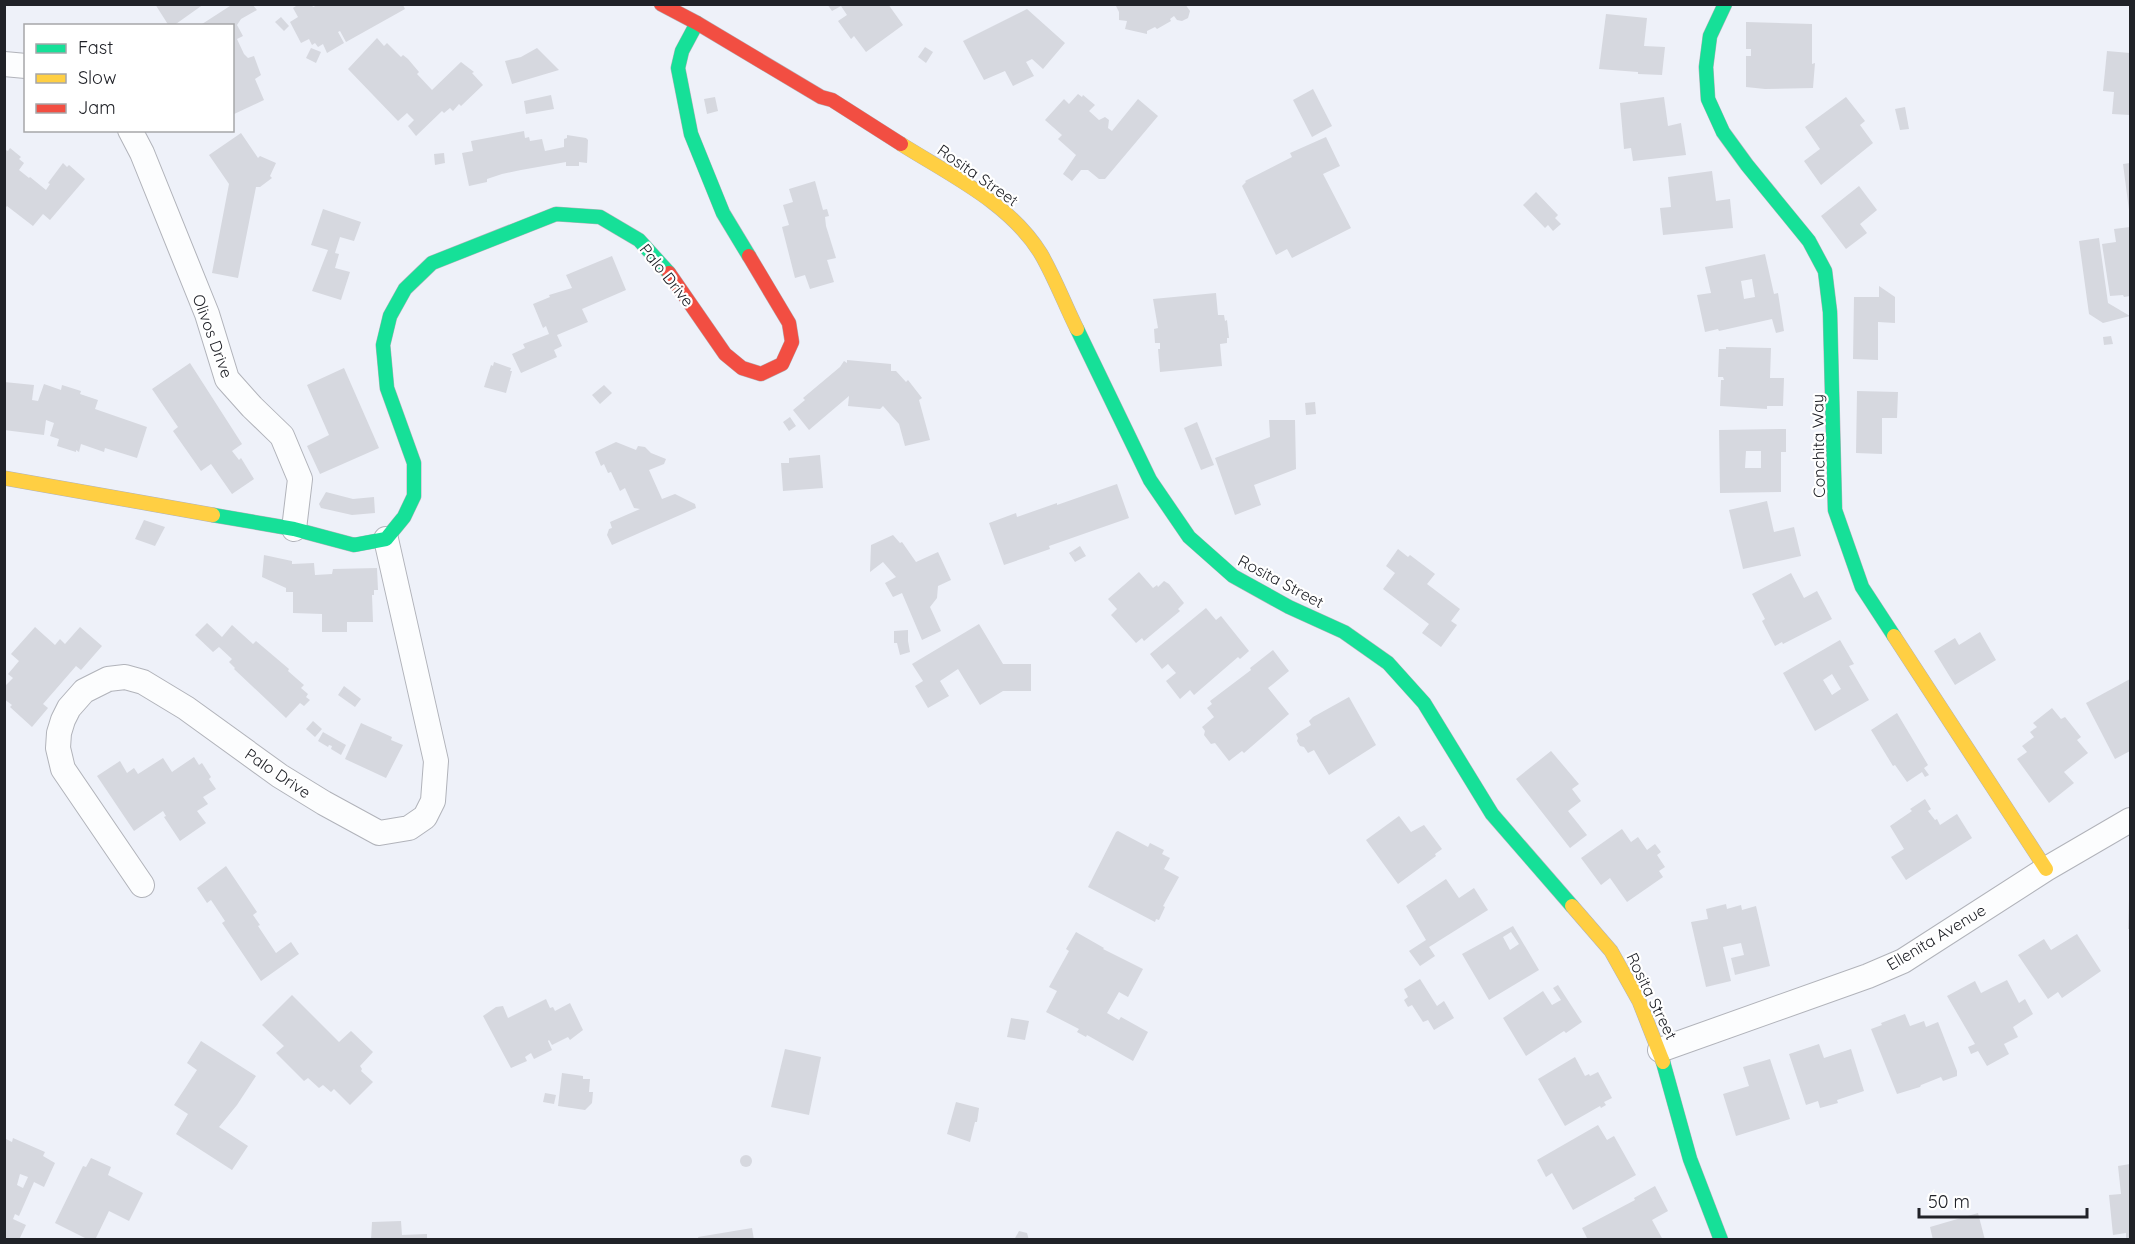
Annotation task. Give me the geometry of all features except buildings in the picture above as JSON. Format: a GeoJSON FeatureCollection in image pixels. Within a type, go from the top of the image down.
{"type":"FeatureCollection","features":[{"type":"Feature","properties":{"kind":"street","name":"Rosita Street"},"geometry":{"type":"LineString","coordinates":[[661,4],[821,97],[832,100],[991,201],[1017,223],[1041,254],[1150,480],[1189,537],[1233,576],[1289,607],[1344,632],[1388,663],[1425,703],[1492,814],[1611,951],[1640,1001],[1660,1050],[1690,1159],[1722,1239]]}},
{"type":"Feature","properties":{"kind":"street","name":"Conchita Way"},"geometry":{"type":"LineString","coordinates":[[1725,4],[1710,36],[1706,67],[1708,99],[1723,132],[1809,241],[1825,271],[1830,312],[1835,510],[1862,587],[2046,869]]}},
{"type":"Feature","properties":{"kind":"street","name":"Palo Drive"},"geometry":{"type":"LineString","coordinates":[[142,885],[63,769],[58,748],[59,733],[69,708],[84,691],[108,679],[124,677],[143,682],[186,708],[280,776],[379,833],[409,828],[425,817],[433,801],[436,761],[386,539],[404,517],[414,496],[414,463],[387,388],[383,345],[390,316],[405,290],[432,263],[556,214],[600,217],[639,240],[672,277],[725,354],[742,368],[761,374],[782,364],[792,342],[789,323],[723,213],[691,134],[678,68],[682,51],[697,23]]}},
{"type":"Feature","properties":{"kind":"street"},"geometry":{"type":"LineString","coordinates":[[4,64],[24,66]]}},
{"type":"Feature","properties":{"kind":"street","name":"Olivos Drive"},"geometry":{"type":"LineString","coordinates":[[131,132],[142,153],[207,314],[227,379],[282,436],[300,479],[294,529]]}},
{"type":"Feature","properties":{"kind":"street"},"geometry":{"type":"LineString","coordinates":[[4,478],[294,529],[354,545],[386,539]]}},
{"type":"Feature","properties":{"kind":"street","name":"Ellenita Avenue"},"geometry":{"type":"LineString","coordinates":[[1660,1050],[1868,976],[1903,961],[2046,869],[2130,820]]}},
{"type":"Feature","properties":{"kind":"traffic: fast"},"geometry":{"type":"LineString","coordinates":[[1725,4],[1710,36],[1706,67],[1708,99],[1723,132],[1809,241],[1825,271],[1830,312],[1835,510],[1862,587],[1894,636]]}},
{"type":"Feature","properties":{"kind":"traffic: fast"},"geometry":{"type":"LineString","coordinates":[[697,23],[682,51],[678,68],[691,134],[723,213],[749,256]]}},
{"type":"Feature","properties":{"kind":"traffic: fast"},"geometry":{"type":"LineString","coordinates":[[213,515],[294,529],[354,545],[386,539],[404,517],[414,496],[414,463],[387,388],[383,345],[390,316],[405,289],[432,263],[556,214],[600,217],[639,240],[669,273]]}},
{"type":"Feature","properties":{"kind":"traffic: fast"},"geometry":{"type":"LineString","coordinates":[[1077,329],[1150,480],[1189,537],[1233,576],[1289,607],[1344,632],[1388,663],[1424,703],[1492,814],[1572,906]]}},
{"type":"Feature","properties":{"kind":"traffic: fast"},"geometry":{"type":"LineString","coordinates":[[1663,1062],[1690,1159],[1721,1240]]}},
{"type":"Feature","properties":{"kind":"traffic: slow"},"geometry":{"type":"LineString","coordinates":[[901,144],[959,179],[1013,220],[1041,254],[1077,329]]}},
{"type":"Feature","properties":{"kind":"traffic: slow"},"geometry":{"type":"LineString","coordinates":[[4,478],[213,515]]}},
{"type":"Feature","properties":{"kind":"traffic: slow"},"geometry":{"type":"LineString","coordinates":[[1894,636],[2046,869]]}},
{"type":"Feature","properties":{"kind":"traffic: slow"},"geometry":{"type":"LineString","coordinates":[[1572,906],[1611,951],[1639,1001],[1663,1062]]}},
{"type":"Feature","properties":{"kind":"traffic: jam"},"geometry":{"type":"LineString","coordinates":[[661,4],[821,97],[832,100],[901,144]]}},
{"type":"Feature","properties":{"kind":"traffic: jam"},"geometry":{"type":"LineString","coordinates":[[669,273],[725,354],[742,368],[761,374],[782,364],[792,342],[789,323],[749,256]]}}]}
